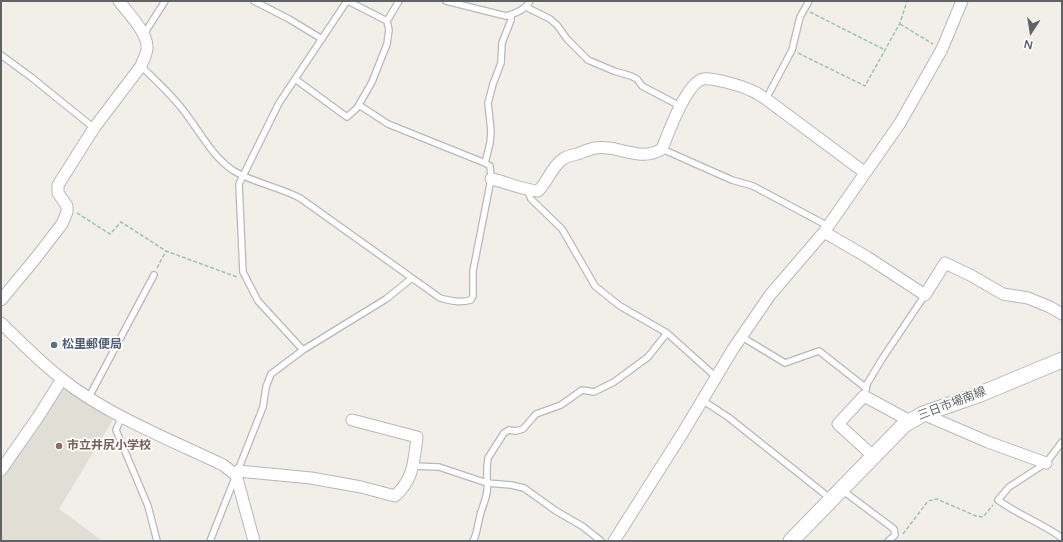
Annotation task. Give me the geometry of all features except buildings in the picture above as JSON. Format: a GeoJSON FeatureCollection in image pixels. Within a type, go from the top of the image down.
{"type":"FeatureCollection","features":[{"type":"Feature","properties":{"kind":"main road","name":"三日市場南線"},"geometry":{"type":"LineString","coordinates":[[791,541],[904,425],[917,418],[978,395],[1062,360]]}},
{"type":"Feature","properties":{"kind":"street"},"geometry":{"type":"LineString","coordinates":[[1,300],[62,224],[67,212],[67,206],[58,193],[58,185],[94,128],[140,66],[147,50],[147,41],[144,34],[118,1]]}},
{"type":"Feature","properties":{"kind":"street"},"geometry":{"type":"LineString","coordinates":[[614,541],[682,434],[716,377],[770,295],[826,229],[864,172],[900,123],[942,49],[962,1]]}},
{"type":"Feature","properties":{"kind":"street"},"geometry":{"type":"LineString","coordinates":[[491,179],[502,181],[527,190],[538,191],[544,185],[555,165],[564,158],[596,148],[644,155],[656,153],[662,149],[680,106],[695,85],[702,79],[711,79],[751,90],[766,99],[864,172]]}},
{"type":"Feature","properties":{"kind":"street"},"geometry":{"type":"LineString","coordinates":[[826,229],[925,295],[945,263],[972,276],[1003,294],[1028,298],[1050,307],[1062,314]]}},
{"type":"Feature","properties":{"kind":"street"},"geometry":{"type":"LineString","coordinates":[[1,324],[62,379],[89,397],[122,416],[237,473],[311,478],[361,487],[395,496],[404,488],[413,466],[417,437],[352,420]]}},
{"type":"Feature","properties":{"kind":"street"},"geometry":{"type":"LineString","coordinates":[[1,470],[38,417],[62,379]]}},
{"type":"Feature","properties":{"kind":"street"},"geometry":{"type":"LineString","coordinates":[[873,456],[838,424],[865,392],[917,418],[988,442],[1046,464]]}},
{"type":"Feature","properties":{"kind":"street"},"geometry":{"type":"LineString","coordinates":[[237,473],[254,541]]}},
{"type":"Feature","properties":{"kind":"lane"},"geometry":{"type":"LineString","coordinates":[[144,34],[165,1]]}},
{"type":"Feature","properties":{"kind":"lane"},"geometry":{"type":"LineString","coordinates":[[254,1],[289,19],[322,39]]}},
{"type":"Feature","properties":{"kind":"lane"},"geometry":{"type":"LineString","coordinates":[[302,350],[258,300],[243,272],[239,184],[242,175],[279,103],[347,1],[387,21]]}},
{"type":"Feature","properties":{"kind":"lane"},"geometry":{"type":"LineString","coordinates":[[295,79],[347,117],[359,105],[372,82],[387,44],[389,30],[387,21],[399,1]]}},
{"type":"Feature","properties":{"kind":"lane"},"geometry":{"type":"LineString","coordinates":[[446,1],[506,16],[526,7],[530,1]]}},
{"type":"Feature","properties":{"kind":"lane"},"geometry":{"type":"LineString","coordinates":[[766,99],[792,50],[800,17],[809,1]]}},
{"type":"Feature","properties":{"kind":"lane"},"geometry":{"type":"LineString","coordinates":[[526,7],[550,19],[588,60],[614,71],[631,76],[637,79],[642,86],[680,106]]}},
{"type":"Feature","properties":{"kind":"lane"},"geometry":{"type":"LineString","coordinates":[[485,163],[490,143],[491,131],[488,104],[493,84],[501,63],[502,43],[511,15]]}},
{"type":"Feature","properties":{"kind":"lane"},"geometry":{"type":"LineString","coordinates":[[1,54],[94,128]]}},
{"type":"Feature","properties":{"kind":"lane"},"geometry":{"type":"LineString","coordinates":[[140,66],[182,109],[217,156],[233,171],[290,192],[300,198],[440,298],[454,302],[471,300],[473,296],[473,271],[491,179],[490,166],[388,124],[359,105]]}},
{"type":"Feature","properties":{"kind":"lane"},"geometry":{"type":"LineString","coordinates":[[662,149],[732,180],[753,186],[826,229]]}},
{"type":"Feature","properties":{"kind":"lane"},"geometry":{"type":"LineString","coordinates":[[527,190],[531,199],[562,229],[596,286],[620,306],[668,333],[716,377]]}},
{"type":"Feature","properties":{"kind":"lane"},"geometry":{"type":"LineString","coordinates":[[89,397],[154,276]]}},
{"type":"Feature","properties":{"kind":"lane"},"geometry":{"type":"LineString","coordinates":[[210,541],[263,407],[266,387],[271,374],[302,350],[386,299],[412,278]]}},
{"type":"Feature","properties":{"kind":"lane"},"geometry":{"type":"LineString","coordinates":[[742,337],[785,363],[819,351],[865,392],[867,384],[882,359],[925,295]]}},
{"type":"Feature","properties":{"kind":"lane"},"geometry":{"type":"LineString","coordinates":[[473,541],[477,534],[479,520],[488,491],[488,458],[504,433],[509,430],[516,431],[523,429],[536,414],[561,405],[582,390],[594,392],[614,382],[648,357],[668,333]]}},
{"type":"Feature","properties":{"kind":"lane"},"geometry":{"type":"LineString","coordinates":[[702,400],[837,495],[894,529],[895,535],[888,541]]}},
{"type":"Feature","properties":{"kind":"lane"},"geometry":{"type":"LineString","coordinates":[[122,416],[116,430],[148,506],[157,541]]}},
{"type":"Feature","properties":{"kind":"lane"},"geometry":{"type":"LineString","coordinates":[[1062,442],[1046,464],[1010,487],[998,500],[1009,509],[1050,529],[1062,538]]}},
{"type":"Feature","properties":{"kind":"lane"},"geometry":{"type":"LineString","coordinates":[[413,466],[439,467],[487,483],[511,485],[524,488],[602,541]]}},
{"type":"Feature","properties":{"kind":"path"},"geometry":{"type":"LineString","coordinates":[[792,50],[865,86],[900,24],[907,1]]}},
{"type":"Feature","properties":{"kind":"path"},"geometry":{"type":"LineString","coordinates":[[804,10],[885,50]]}},
{"type":"Feature","properties":{"kind":"path"},"geometry":{"type":"LineString","coordinates":[[900,24],[942,49]]}},
{"type":"Feature","properties":{"kind":"path"},"geometry":{"type":"LineString","coordinates":[[67,206],[110,234],[121,222],[166,251],[247,280]]}},
{"type":"Feature","properties":{"kind":"path"},"geometry":{"type":"LineString","coordinates":[[154,276],[166,251]]}},
{"type":"Feature","properties":{"kind":"path"},"geometry":{"type":"LineString","coordinates":[[895,535],[901,537],[928,501],[937,499],[976,516],[982,516],[998,500]]}},
{"type":"Feature","properties":{"kind":"shaded area","name":"市立井尻小学校"},"geometry":{"type":"Polygon","coordinates":[[[62,386],[114,418],[59,509],[100,539],[98,541],[1,541],[1,474],[62,386]]]}},
{"type":"Feature","properties":{"kind":"place","name":"松里郵便局"},"geometry":{"type":"Point","coordinates":[54,345]}},
{"type":"Feature","properties":{"kind":"place","name":"市立井尻小学校"},"geometry":{"type":"Point","coordinates":[59,446]}}]}
